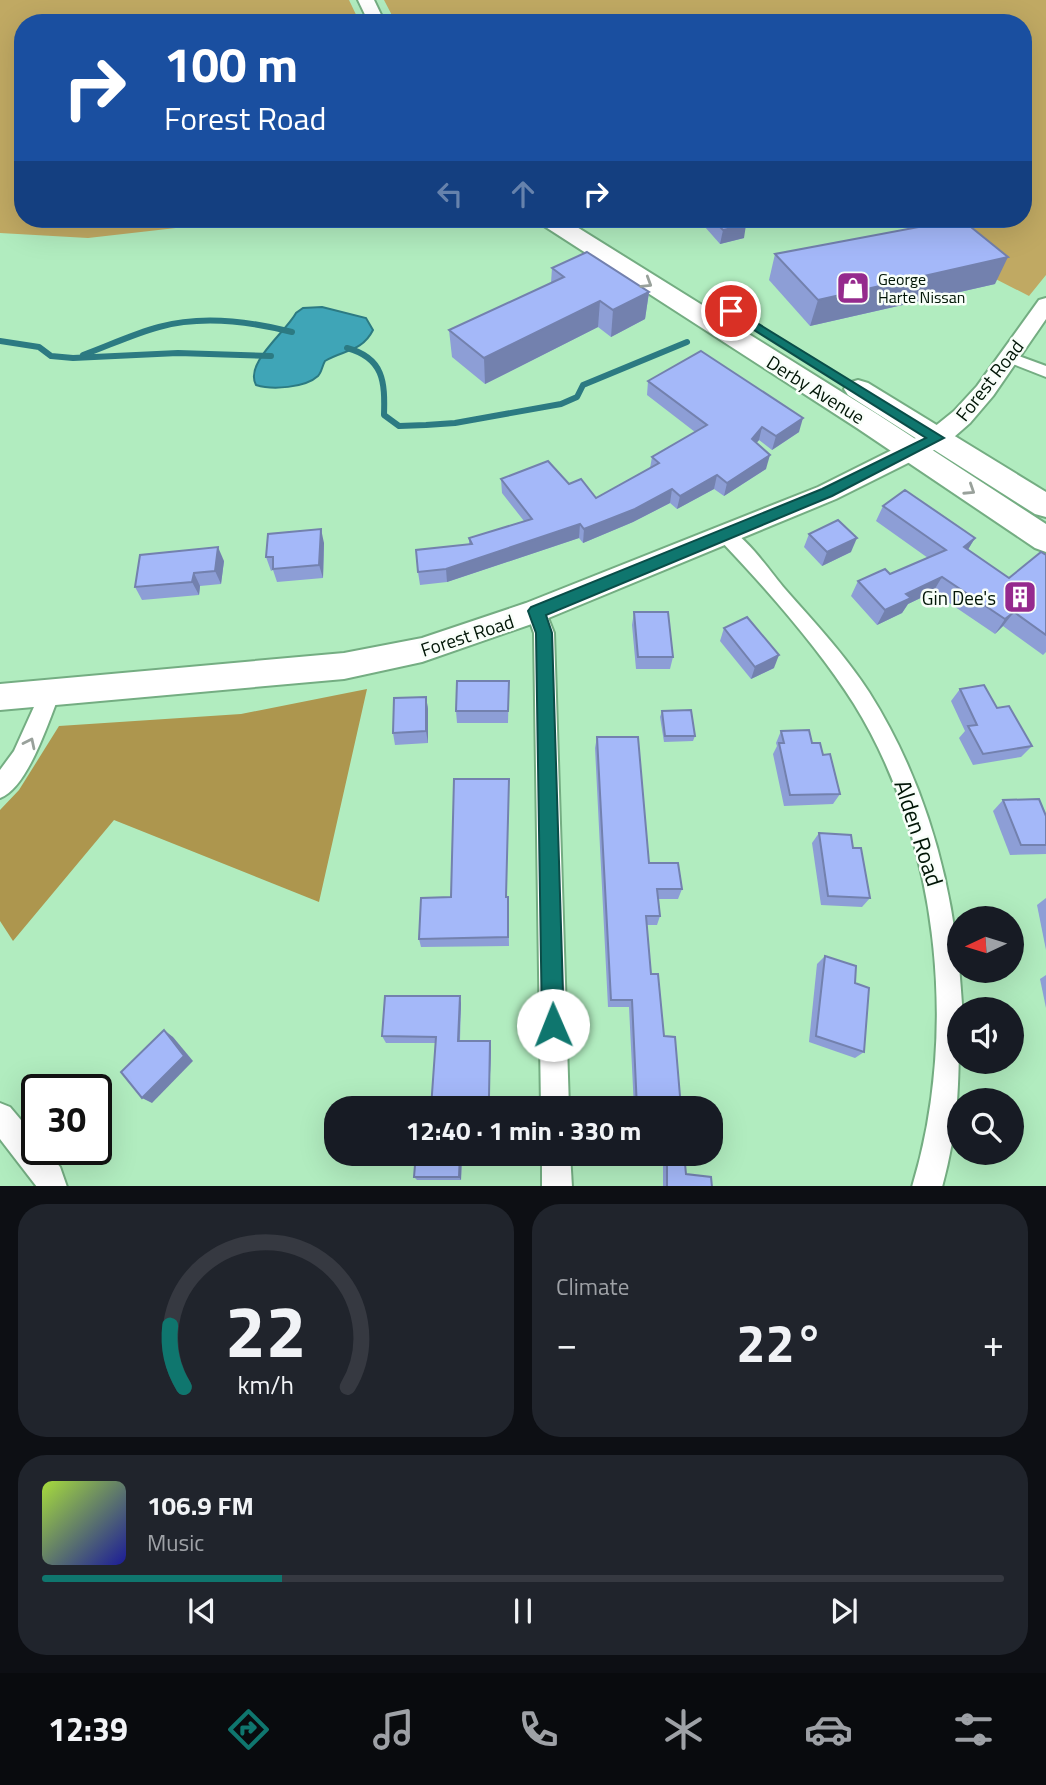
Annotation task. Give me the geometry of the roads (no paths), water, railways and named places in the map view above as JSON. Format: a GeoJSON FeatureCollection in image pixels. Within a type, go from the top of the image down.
{"type":"FeatureCollection","features":[{"type":"Feature","properties":{"kind":"highway","name":"Derby Avenue"},"geometry":{"type":"LineString","coordinates":[[568,228],[619,253],[925,445],[1046,506]]}},
{"type":"Feature","properties":{"kind":"highway","name":"Derby Avenue"},"geometry":{"type":"LineString","coordinates":[[595,228],[619,253]]}},
{"type":"Feature","properties":{"kind":"highway","name":"Derby Avenue"},"geometry":{"type":"LineString","coordinates":[[925,445],[1046,540]]}},
{"type":"Feature","properties":{"kind":"main road","name":"Forest Road"},"geometry":{"type":"LineString","coordinates":[[0,697],[287,672],[378,661],[435,646],[536,611],[726,535],[925,445],[962,417],[1046,304]]}},
{"type":"Feature","properties":{"kind":"street"},"geometry":{"type":"LineString","coordinates":[[1008,358],[1046,372]]}},
{"type":"Feature","properties":{"kind":"street","name":"Alden Road"},"geometry":{"type":"LineString","coordinates":[[726,535],[820,643],[862,699],[900,774],[924,837],[940,895],[951,1001],[946,1088],[927,1186]]}},
{"type":"Feature","properties":{"kind":"street"},"geometry":{"type":"LineString","coordinates":[[536,611],[544,633],[555,1096]]}},
{"type":"Feature","properties":{"kind":"street"},"geometry":{"type":"LineString","coordinates":[[0,788],[22,758],[39,724],[50,693]]}},
{"type":"Feature","properties":{"kind":"street"},"geometry":{"type":"LineString","coordinates":[[0,1116],[50,1177],[52,1186]]}},
{"type":"Feature","properties":{"kind":"street"},"geometry":{"type":"LineString","coordinates":[[556,1166],[557,1186]]}},
{"type":"Feature","properties":{"kind":"water"},"geometry":{"type":"Polygon","coordinates":[[[322,307],[366,318],[373,330],[358,347],[325,361],[319,374],[312,380],[288,387],[256,385],[254,376],[261,358],[296,313],[303,308],[322,307]]]}},
{"type":"Feature","properties":{"kind":"waterway"},"geometry":{"type":"LineString","coordinates":[[83,355],[149,330],[192,321],[242,322],[292,332]]}},
{"type":"Feature","properties":{"kind":"waterway"},"geometry":{"type":"LineString","coordinates":[[0,341],[39,347],[51,356],[73,358],[178,353],[271,356]]}},
{"type":"Feature","properties":{"kind":"waterway"},"geometry":{"type":"LineString","coordinates":[[347,348],[369,358],[375,365],[380,373],[384,392],[384,415],[399,426],[455,423],[561,404],[577,397],[583,385],[687,342]]}},
{"type":"Feature","properties":{"kind":"place","name":"George Harte Nissan"},"geometry":{"type":"Point","coordinates":[853,288]}},
{"type":"Feature","properties":{"kind":"place","name":"Gin Dee's"},"geometry":{"type":"Point","coordinates":[1020,597]}}]}
